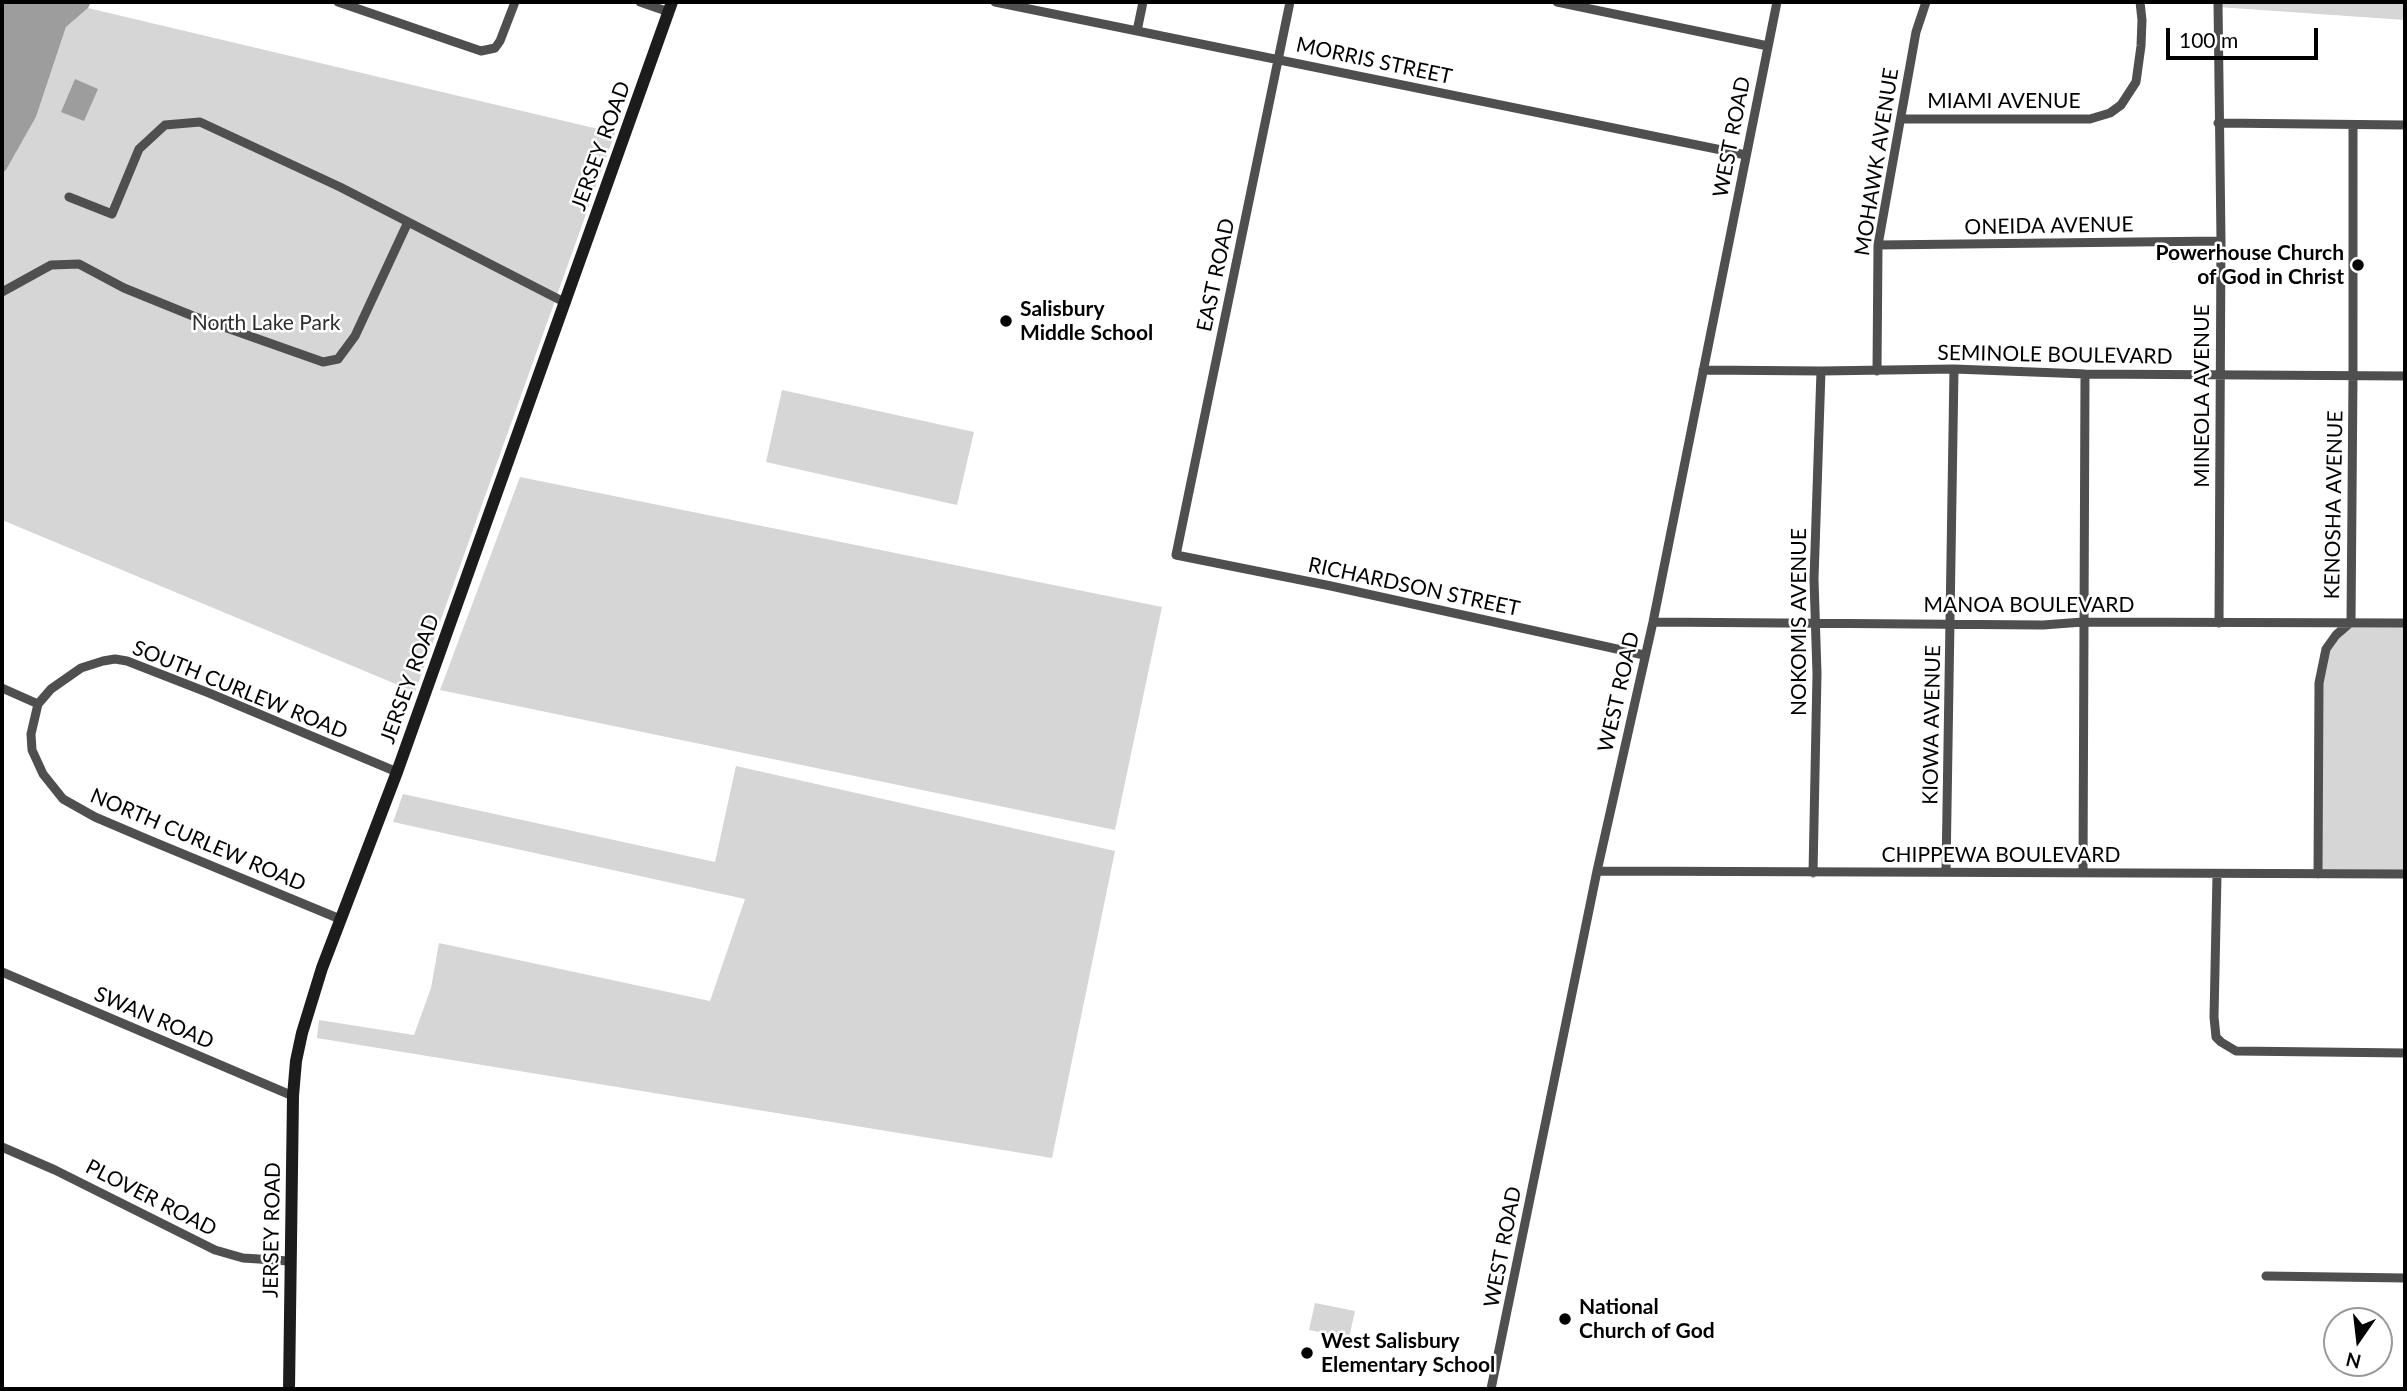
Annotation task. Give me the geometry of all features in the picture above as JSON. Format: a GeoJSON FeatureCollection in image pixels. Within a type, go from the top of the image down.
{"type":"FeatureCollection","features":[{"type":"Feature","properties":{"kind":"street"},"geometry":{"type":"LineString","coordinates":[[338,2],[481,51],[495,48],[500,41],[514,2]]}},
{"type":"Feature","properties":{"kind":"street"},"geometry":{"type":"LineString","coordinates":[[640,2],[670,7]]}},
{"type":"Feature","properties":{"kind":"street","name":"MORRIS STREET"},"geometry":{"type":"LineString","coordinates":[[995,2],[1746,155]]}},
{"type":"Feature","properties":{"kind":"street"},"geometry":{"type":"LineString","coordinates":[[1137,31],[1143,2]]}},
{"type":"Feature","properties":{"kind":"street","name":"EAST ROAD"},"geometry":{"type":"LineString","coordinates":[[1176,555],[1290,2]]}},
{"type":"Feature","properties":{"kind":"street"},"geometry":{"type":"LineString","coordinates":[[1557,2],[1768,46]]}},
{"type":"Feature","properties":{"kind":"street","name":"WEST ROAD"},"geometry":{"type":"LineString","coordinates":[[1491,1389],[1597,871],[1653,622],[1777,2]]}},
{"type":"Feature","properties":{"kind":"street","name":"MOHAWK AVENUE"},"geometry":{"type":"LineString","coordinates":[[1877,371],[1878,246],[1916,32],[1926,2]]}},
{"type":"Feature","properties":{"kind":"street","name":"MIAMI AVENUE"},"geometry":{"type":"LineString","coordinates":[[1902,119],[2090,119],[2110,113],[2121,105],[2136,82],[2141,46],[2140,2]]}},
{"type":"Feature","properties":{"kind":"street","name":"MINEOLA AVENUE"},"geometry":{"type":"LineString","coordinates":[[2218,2],[2221,241],[2218,376],[2219,623]]}},
{"type":"Feature","properties":{"kind":"street","name":"JERSEY ROAD"},"geometry":{"type":"LineString","coordinates":[[289,1389],[293,1096],[302,1033],[340,919],[397,772],[670,7]]}},
{"type":"Feature","properties":{"kind":"street"},"geometry":{"type":"LineString","coordinates":[[69,197],[112,214],[139,149],[165,125],[200,122],[340,187],[566,303]]}},
{"type":"Feature","properties":{"kind":"street"},"geometry":{"type":"LineString","coordinates":[[2218,123],[2405,125]]}},
{"type":"Feature","properties":{"kind":"street","name":"KENOSHA AVENUE"},"geometry":{"type":"LineString","coordinates":[[2318,874],[2319,683],[2326,649],[2336,635],[2351,622],[2353,125]]}},
{"type":"Feature","properties":{"kind":"street"},"geometry":{"type":"LineString","coordinates":[[2,292],[51,265],[79,264],[124,288],[323,362],[338,359],[355,336],[408,222]]}},
{"type":"Feature","properties":{"kind":"street","name":"ONEIDA AVENUE"},"geometry":{"type":"LineString","coordinates":[[1878,246],[2221,241]]}},
{"type":"Feature","properties":{"kind":"street","name":"SEMINOLE BOULEVARD"},"geometry":{"type":"LineString","coordinates":[[1703,370],[1954,369],[2085,374],[2405,376]]}},
{"type":"Feature","properties":{"kind":"street","name":"KIOWA AVENUE"},"geometry":{"type":"LineString","coordinates":[[1946,871],[1954,369]]}},
{"type":"Feature","properties":{"kind":"street","name":"NOKOMIS AVENUE"},"geometry":{"type":"LineString","coordinates":[[1813,873],[1821,371]]}},
{"type":"Feature","properties":{"kind":"street"},"geometry":{"type":"LineString","coordinates":[[2083,872],[2085,374]]}},
{"type":"Feature","properties":{"kind":"street","name":"RICHARDSON STREET"},"geometry":{"type":"LineString","coordinates":[[1176,555],[1644,655]]}},
{"type":"Feature","properties":{"kind":"street","name":"MANOA BOULEVARD"},"geometry":{"type":"LineString","coordinates":[[1653,622],[1951,622],[2043,625],[2083,622],[2405,623]]}},
{"type":"Feature","properties":{"kind":"street","name":"SOUTH CURLEW ROAD"},"geometry":{"type":"LineString","coordinates":[[38,704],[51,689],[81,668],[116,659],[127,661],[397,772]]}},
{"type":"Feature","properties":{"kind":"street"},"geometry":{"type":"LineString","coordinates":[[2,688],[38,704]]}},
{"type":"Feature","properties":{"kind":"street","name":"NORTH CURLEW ROAD"},"geometry":{"type":"LineString","coordinates":[[38,704],[31,734],[32,750],[43,774],[63,799],[95,817],[340,919]]}},
{"type":"Feature","properties":{"kind":"street","name":"CHIPPEWA BOULEVARD"},"geometry":{"type":"LineString","coordinates":[[1597,871],[2405,874]]}},
{"type":"Feature","properties":{"kind":"street"},"geometry":{"type":"LineString","coordinates":[[2217,875],[2214,1029],[2221,1042],[2236,1051],[2405,1053]]}},
{"type":"Feature","properties":{"kind":"street","name":"SWAN ROAD"},"geometry":{"type":"LineString","coordinates":[[2,972],[293,1096]]}},
{"type":"Feature","properties":{"kind":"street","name":"PLOVER ROAD"},"geometry":{"type":"LineString","coordinates":[[2,1147],[55,1170],[215,1250],[243,1258],[289,1261]]}},
{"type":"Feature","properties":{"kind":"street"},"geometry":{"type":"LineString","coordinates":[[2266,1276],[2405,1278]]}},
{"type":"Feature","properties":{"kind":"green space"},"geometry":{"type":"Polygon","coordinates":[[[2218,2],[2405,2],[2405,20],[2218,7],[2218,2]]]}},
{"type":"Feature","properties":{"kind":"green space","name":"North Lake Park"},"geometry":{"type":"Polygon","coordinates":[[[88,8],[615,133],[415,692],[2,520],[2,173],[36,117],[66,27],[88,8]]]}},
{"type":"Feature","properties":{"kind":"green space"},"geometry":{"type":"Polygon","coordinates":[[[782,390],[974,432],[957,505],[766,462],[782,390]]]}},
{"type":"Feature","properties":{"kind":"green space"},"geometry":{"type":"Polygon","coordinates":[[[520,477],[1162,607],[1115,830],[440,690],[520,477]]]}},
{"type":"Feature","properties":{"kind":"green space"},"geometry":{"type":"Polygon","coordinates":[[[2351,622],[2405,623],[2405,874],[2318,874],[2317,712],[2326,649],[2351,622]]]}},
{"type":"Feature","properties":{"kind":"green space"},"geometry":{"type":"Polygon","coordinates":[[[736,766],[1115,851],[1052,1158],[317,1038],[319,1020],[414,1035],[431,988],[439,943],[710,1001],[745,899],[393,822],[403,794],[715,862],[736,766]]]}},
{"type":"Feature","properties":{"kind":"green space"},"geometry":{"type":"Polygon","coordinates":[[[1315,1303],[1355,1311],[1349,1338],[1309,1330],[1315,1303]]]}},
{"type":"Feature","properties":{"kind":"shaded area"},"geometry":{"type":"Polygon","coordinates":[[[2,2],[91,2],[88,8],[66,27],[36,117],[2,173],[2,2]]]}},
{"type":"Feature","properties":{"kind":"shaded area"},"geometry":{"type":"Polygon","coordinates":[[[75,79],[98,89],[84,121],[61,112],[75,79]]]}},
{"type":"Feature","properties":{"kind":"place","name":"Powerhouse Church of God in Christ"},"geometry":{"type":"Point","coordinates":[2358,265]}},
{"type":"Feature","properties":{"kind":"place","name":"Salisbury Middle School"},"geometry":{"type":"Point","coordinates":[1006,321]}},
{"type":"Feature","properties":{"kind":"place","name":"National Church of God"},"geometry":{"type":"Point","coordinates":[1565,1319]}},
{"type":"Feature","properties":{"kind":"place","name":"West Salisbury Elementary School"},"geometry":{"type":"Point","coordinates":[1307,1353]}}]}
